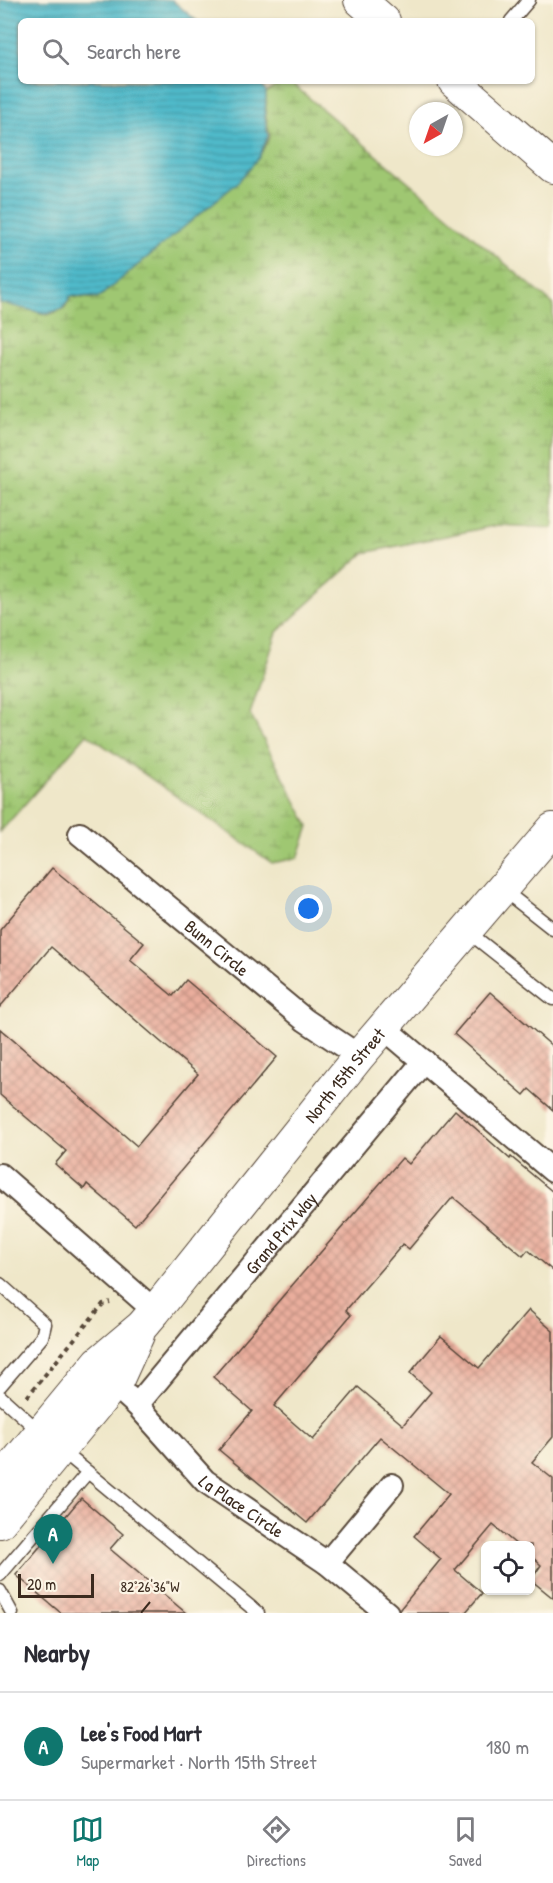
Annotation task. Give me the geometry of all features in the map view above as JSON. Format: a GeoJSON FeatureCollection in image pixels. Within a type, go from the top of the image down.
{"type":"FeatureCollection","features":[{"type":"Feature","properties":{"kind":"street"},"geometry":{"type":"LineString","coordinates":[[360,0],[381,18]]}},
{"type":"Feature","properties":{"kind":"street"},"geometry":{"type":"LineString","coordinates":[[459,84],[553,166]]}},
{"type":"Feature","properties":{"kind":"street","name":"North 15th Street"},"geometry":{"type":"LineString","coordinates":[[0,1522],[99,1362],[149,1318],[358,1056],[553,829]]}},
{"type":"Feature","properties":{"kind":"street","name":"Bunn Circle"},"geometry":{"type":"LineString","coordinates":[[80,834],[304,1020],[358,1056]]}},
{"type":"Feature","properties":{"kind":"street"},"geometry":{"type":"LineString","coordinates":[[383,1027],[553,1172]]}},
{"type":"Feature","properties":{"kind":"street","name":"Grand Prix Way"},"geometry":{"type":"LineString","coordinates":[[137,1405],[424,1061]]}},
{"type":"Feature","properties":{"kind":"street"},"geometry":{"type":"LineString","coordinates":[[0,1175],[149,1318]]}},
{"type":"Feature","properties":{"kind":"street","name":"North 15th Street"},"geometry":{"type":"LineString","coordinates":[[0,1482],[113,1385],[149,1318]]}},
{"type":"Feature","properties":{"kind":"street","name":"La Place Circle"},"geometry":{"type":"LineString","coordinates":[[113,1385],[137,1405],[205,1481],[327,1563],[387,1613]]}},
{"type":"Feature","properties":{"kind":"street"},"geometry":{"type":"LineString","coordinates":[[327,1563],[393,1485]]}},
{"type":"Feature","properties":{"kind":"lane"},"geometry":{"type":"LineString","coordinates":[[514,18],[529,0]]}},
{"type":"Feature","properties":{"kind":"lane"},"geometry":{"type":"LineString","coordinates":[[502,889],[550,922]]}},
{"type":"Feature","properties":{"kind":"lane"},"geometry":{"type":"LineString","coordinates":[[466,930],[553,999]]}},
{"type":"Feature","properties":{"kind":"lane"},"geometry":{"type":"LineString","coordinates":[[0,1284],[45,1324],[42,1337],[0,1386]]}},
{"type":"Feature","properties":{"kind":"lane"},"geometry":{"type":"LineString","coordinates":[[0,1396],[258,1613]]}},
{"type":"Feature","properties":{"kind":"lane"},"geometry":{"type":"LineString","coordinates":[[0,1575],[88,1472]]}},
{"type":"Feature","properties":{"kind":"lane"},"geometry":{"type":"LineString","coordinates":[[0,1591],[12,1613]]}},
{"type":"Feature","properties":{"kind":"path"},"geometry":{"type":"LineString","coordinates":[[16,1410],[103,1304],[119,1299]]}},
{"type":"Feature","properties":{"kind":"green space"},"geometry":{"type":"Polygon","coordinates":[[[279,84],[293,84],[553,304],[553,528],[498,525],[364,553],[277,632],[250,714],[309,826],[298,858],[272,863],[87,734],[0,832],[0,302],[48,315],[64,309],[71,297],[97,299],[237,183],[260,155],[270,136],[266,116],[266,93],[279,84]]]}},
{"type":"Feature","properties":{"kind":"water"},"geometry":{"type":"Polygon","coordinates":[[[0,0],[172,0],[193,18],[18,18],[18,84],[260,84],[266,92],[265,118],[268,136],[259,157],[237,183],[98,298],[71,296],[63,308],[48,314],[0,303],[0,0]]]}},
{"type":"Feature","properties":{"kind":"building"},"geometry":{"type":"Polygon","coordinates":[[[52,868],[144,943],[130,960],[173,996],[186,980],[277,1057],[135,1225],[87,1184],[84,1189],[55,1164],[66,1151],[0,1095],[0,1029],[137,1146],[198,1074],[51,947],[0,1007],[0,930],[52,868]]]}},
{"type":"Feature","properties":{"kind":"building"},"geometry":{"type":"Polygon","coordinates":[[[490,992],[553,1047],[553,1110],[529,1089],[524,1095],[454,1034],[490,992]]]}},
{"type":"Feature","properties":{"kind":"building"},"geometry":{"type":"Polygon","coordinates":[[[455,1110],[510,1159],[511,1157],[553,1192],[553,1271],[528,1250],[523,1256],[453,1197],[409,1249],[403,1244],[346,1310],[351,1315],[274,1406],[313,1440],[358,1387],[403,1425],[431,1392],[410,1373],[441,1336],[479,1368],[529,1310],[553,1331],[553,1437],[532,1462],[553,1479],[553,1598],[535,1583],[535,1574],[541,1565],[535,1560],[535,1541],[512,1541],[493,1525],[455,1570],[481,1592],[465,1613],[400,1613],[400,1609],[441,1559],[414,1536],[449,1494],[380,1437],[307,1523],[219,1450],[252,1411],[213,1377],[402,1158],[409,1164],[455,1110]]]}},
{"type":"Feature","properties":{"kind":"building"},"geometry":{"type":"Polygon","coordinates":[[[81,1498],[123,1534],[110,1549],[186,1613],[61,1613],[16,1575],[81,1498]]]}},
{"type":"Feature","properties":{"kind":"place","name":"Lee's Food Mart"},"geometry":{"type":"Point","coordinates":[53,1564]}}]}
